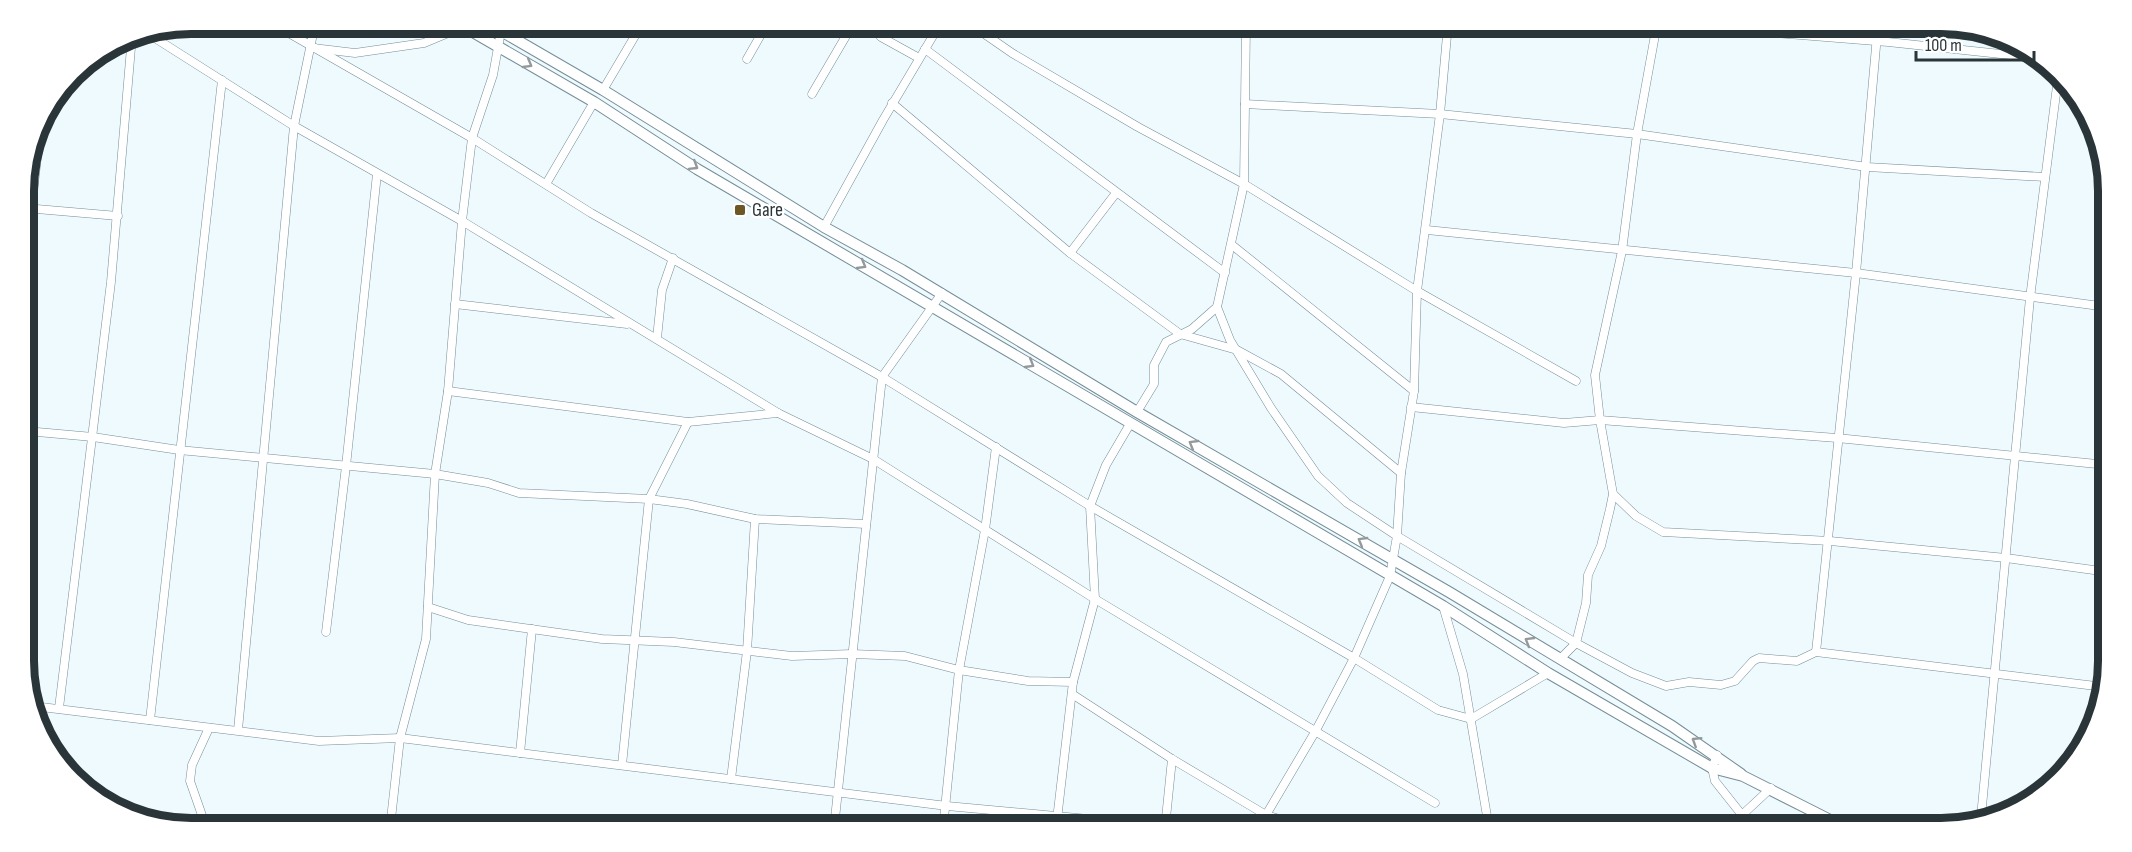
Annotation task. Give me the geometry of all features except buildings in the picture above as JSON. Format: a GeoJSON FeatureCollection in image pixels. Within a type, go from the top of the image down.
{"type":"FeatureCollection","features":[{"type":"Feature","properties":{"kind":"main road"},"geometry":{"type":"LineString","coordinates":[[478,34],[594,102],[697,169],[1443,606],[1548,673],[1712,768],[1743,776],[1825,817]]}},
{"type":"Feature","properties":{"kind":"main road"},"geometry":{"type":"LineString","coordinates":[[506,34],[603,90],[824,227],[942,293],[1137,412],[1392,558],[1718,755],[1743,776]]}},
{"type":"Feature","properties":{"kind":"main road"},"geometry":{"type":"LineString","coordinates":[[817,240],[824,227]]}},
{"type":"Feature","properties":{"kind":"street"},"geometry":{"type":"LineString","coordinates":[[289,34],[472,138],[591,213],[882,377],[1090,506],[1354,658],[1438,710],[1471,718],[1548,673]]}},
{"type":"Feature","properties":{"kind":"street"},"geometry":{"type":"LineString","coordinates":[[238,730],[294,126],[312,34]]}},
{"type":"Feature","properties":{"kind":"street"},"geometry":{"type":"LineString","coordinates":[[309,47],[355,53],[424,43],[444,34]]}},
{"type":"Feature","properties":{"kind":"street"},"geometry":{"type":"LineString","coordinates":[[391,818],[400,738],[426,639],[435,474],[448,391],[462,221],[472,138],[494,75],[500,34]]}},
{"type":"Feature","properties":{"kind":"street"},"geometry":{"type":"LineString","coordinates":[[603,90],[636,34]]}},
{"type":"Feature","properties":{"kind":"street"},"geometry":{"type":"LineString","coordinates":[[747,59],[761,34]]}},
{"type":"Feature","properties":{"kind":"street"},"geometry":{"type":"LineString","coordinates":[[812,94],[847,34]]}},
{"type":"Feature","properties":{"kind":"street"},"geometry":{"type":"LineString","coordinates":[[878,34],[919,58]]}},
{"type":"Feature","properties":{"kind":"street"},"geometry":{"type":"LineString","coordinates":[[824,227],[892,103],[934,34]]}},
{"type":"Feature","properties":{"kind":"street"},"geometry":{"type":"LineString","coordinates":[[984,34],[1011,53],[1119,116],[1244,184],[1417,291],[1576,381]]}},
{"type":"Feature","properties":{"kind":"street"},"geometry":{"type":"LineString","coordinates":[[1137,412],[1154,384],[1154,366],[1166,342],[1192,329],[1216,306],[1232,245],[1244,184],[1246,34]]}},
{"type":"Feature","properties":{"kind":"street"},"geometry":{"type":"LineString","coordinates":[[1266,815],[1315,732],[1354,658],[1390,576],[1397,536],[1401,473],[1414,391],[1417,291],[1440,114],[1447,34]]}},
{"type":"Feature","properties":{"kind":"street"},"geometry":{"type":"LineString","coordinates":[[1560,659],[1576,643],[1586,603],[1588,575],[1600,546],[1613,494],[1595,375],[1622,251],[1637,134],[1655,34]]}},
{"type":"Feature","properties":{"kind":"street"},"geometry":{"type":"LineString","coordinates":[[1789,34],[2019,56]]}},
{"type":"Feature","properties":{"kind":"street"},"geometry":{"type":"LineString","coordinates":[[1816,652],[1830,541],[1837,438],[1867,167],[1877,34]]}},
{"type":"Feature","properties":{"kind":"street"},"geometry":{"type":"LineString","coordinates":[[156,39],[294,126],[462,221],[778,413],[873,459],[1095,599],[1436,803]]}},
{"type":"Feature","properties":{"kind":"street"},"geometry":{"type":"LineString","coordinates":[[59,708],[118,216],[131,47]]}},
{"type":"Feature","properties":{"kind":"street"},"geometry":{"type":"LineString","coordinates":[[925,49],[1225,273]]}},
{"type":"Feature","properties":{"kind":"street"},"geometry":{"type":"LineString","coordinates":[[150,720],[222,80]]}},
{"type":"Feature","properties":{"kind":"street"},"geometry":{"type":"LineString","coordinates":[[1981,812],[2030,298],[2057,86]]}},
{"type":"Feature","properties":{"kind":"street"},"geometry":{"type":"LineString","coordinates":[[546,184],[594,102]]}},
{"type":"Feature","properties":{"kind":"street"},"geometry":{"type":"LineString","coordinates":[[892,103],[1070,254],[1180,334],[1237,350],[1281,374],[1401,473]]}},
{"type":"Feature","properties":{"kind":"street"},"geometry":{"type":"LineString","coordinates":[[1245,104],[1440,114],[1637,134],[1867,167],[2045,177]]}},
{"type":"Feature","properties":{"kind":"street"},"geometry":{"type":"LineString","coordinates":[[326,632],[346,466],[376,174]]}},
{"type":"Feature","properties":{"kind":"street"},"geometry":{"type":"LineString","coordinates":[[1070,254],[1116,193]]}},
{"type":"Feature","properties":{"kind":"street"},"geometry":{"type":"LineString","coordinates":[[35,210],[118,216]]}},
{"type":"Feature","properties":{"kind":"street"},"geometry":{"type":"LineString","coordinates":[[1426,230],[1856,273],[2098,306]]}},
{"type":"Feature","properties":{"kind":"street"},"geometry":{"type":"LineString","coordinates":[[1232,245],[1414,391]]}},
{"type":"Feature","properties":{"kind":"street"},"geometry":{"type":"LineString","coordinates":[[657,338],[662,290],[673,258]]}},
{"type":"Feature","properties":{"kind":"street"},"geometry":{"type":"LineString","coordinates":[[835,818],[882,377],[942,293]]}},
{"type":"Feature","properties":{"kind":"street"},"geometry":{"type":"LineString","coordinates":[[455,304],[632,324]]}},
{"type":"Feature","properties":{"kind":"street"},"geometry":{"type":"LineString","coordinates":[[1216,306],[1237,350],[1271,408],[1318,476],[1347,503],[1397,536],[1576,643],[1632,673],[1666,686],[1689,682],[1721,685],[1735,681],[1753,661],[1759,658],[1797,661],[1816,652],[2095,686]]}},
{"type":"Feature","properties":{"kind":"street"},"geometry":{"type":"LineString","coordinates":[[448,391],[688,422],[778,413]]}},
{"type":"Feature","properties":{"kind":"street"},"geometry":{"type":"LineString","coordinates":[[1411,407],[1564,423],[1600,420],[1837,438],[2098,464]]}},
{"type":"Feature","properties":{"kind":"street"},"geometry":{"type":"LineString","coordinates":[[622,765],[649,499],[688,422]]}},
{"type":"Feature","properties":{"kind":"street"},"geometry":{"type":"LineString","coordinates":[[1058,817],[1072,682],[1095,599],[1090,506],[1106,465],[1130,424]]}},
{"type":"Feature","properties":{"kind":"street"},"geometry":{"type":"LineString","coordinates":[[34,432],[93,436],[179,450],[435,474],[488,483],[519,493],[649,499],[687,504],[755,519],[866,524]]}},
{"type":"Feature","properties":{"kind":"street"},"geometry":{"type":"LineString","coordinates":[[945,818],[959,670],[985,530],[996,447]]}},
{"type":"Feature","properties":{"kind":"street"},"geometry":{"type":"LineString","coordinates":[[1613,494],[1636,516],[1663,532],[1830,541],[2006,558],[2098,571]]}},
{"type":"Feature","properties":{"kind":"street"},"geometry":{"type":"LineString","coordinates":[[730,779],[747,651],[755,519]]}},
{"type":"Feature","properties":{"kind":"street"},"geometry":{"type":"LineString","coordinates":[[1443,606],[1463,674],[1487,817]]}},
{"type":"Feature","properties":{"kind":"street"},"geometry":{"type":"LineString","coordinates":[[428,607],[468,620],[602,639],[635,640],[792,656],[852,654],[905,656],[959,670],[1028,681],[1072,682]]}},
{"type":"Feature","properties":{"kind":"street"},"geometry":{"type":"LineString","coordinates":[[520,753],[532,629]]}},
{"type":"Feature","properties":{"kind":"street"},"geometry":{"type":"LineString","coordinates":[[1072,694],[1172,759],[1274,817]]}},
{"type":"Feature","properties":{"kind":"street"},"geometry":{"type":"LineString","coordinates":[[42,707],[319,741],[400,738],[838,793],[1063,818]]}},
{"type":"Feature","properties":{"kind":"street"},"geometry":{"type":"LineString","coordinates":[[203,818],[190,781],[201,742],[209,728]]}},
{"type":"Feature","properties":{"kind":"street"},"geometry":{"type":"LineString","coordinates":[[1718,755],[1712,768],[1715,781],[1742,815],[1772,789]]}},
{"type":"Feature","properties":{"kind":"street"},"geometry":{"type":"LineString","coordinates":[[1166,817],[1172,759]]}},
{"type":"Feature","properties":{"kind":"place","name":"Gare"},"geometry":{"type":"Point","coordinates":[740,210]}}]}
